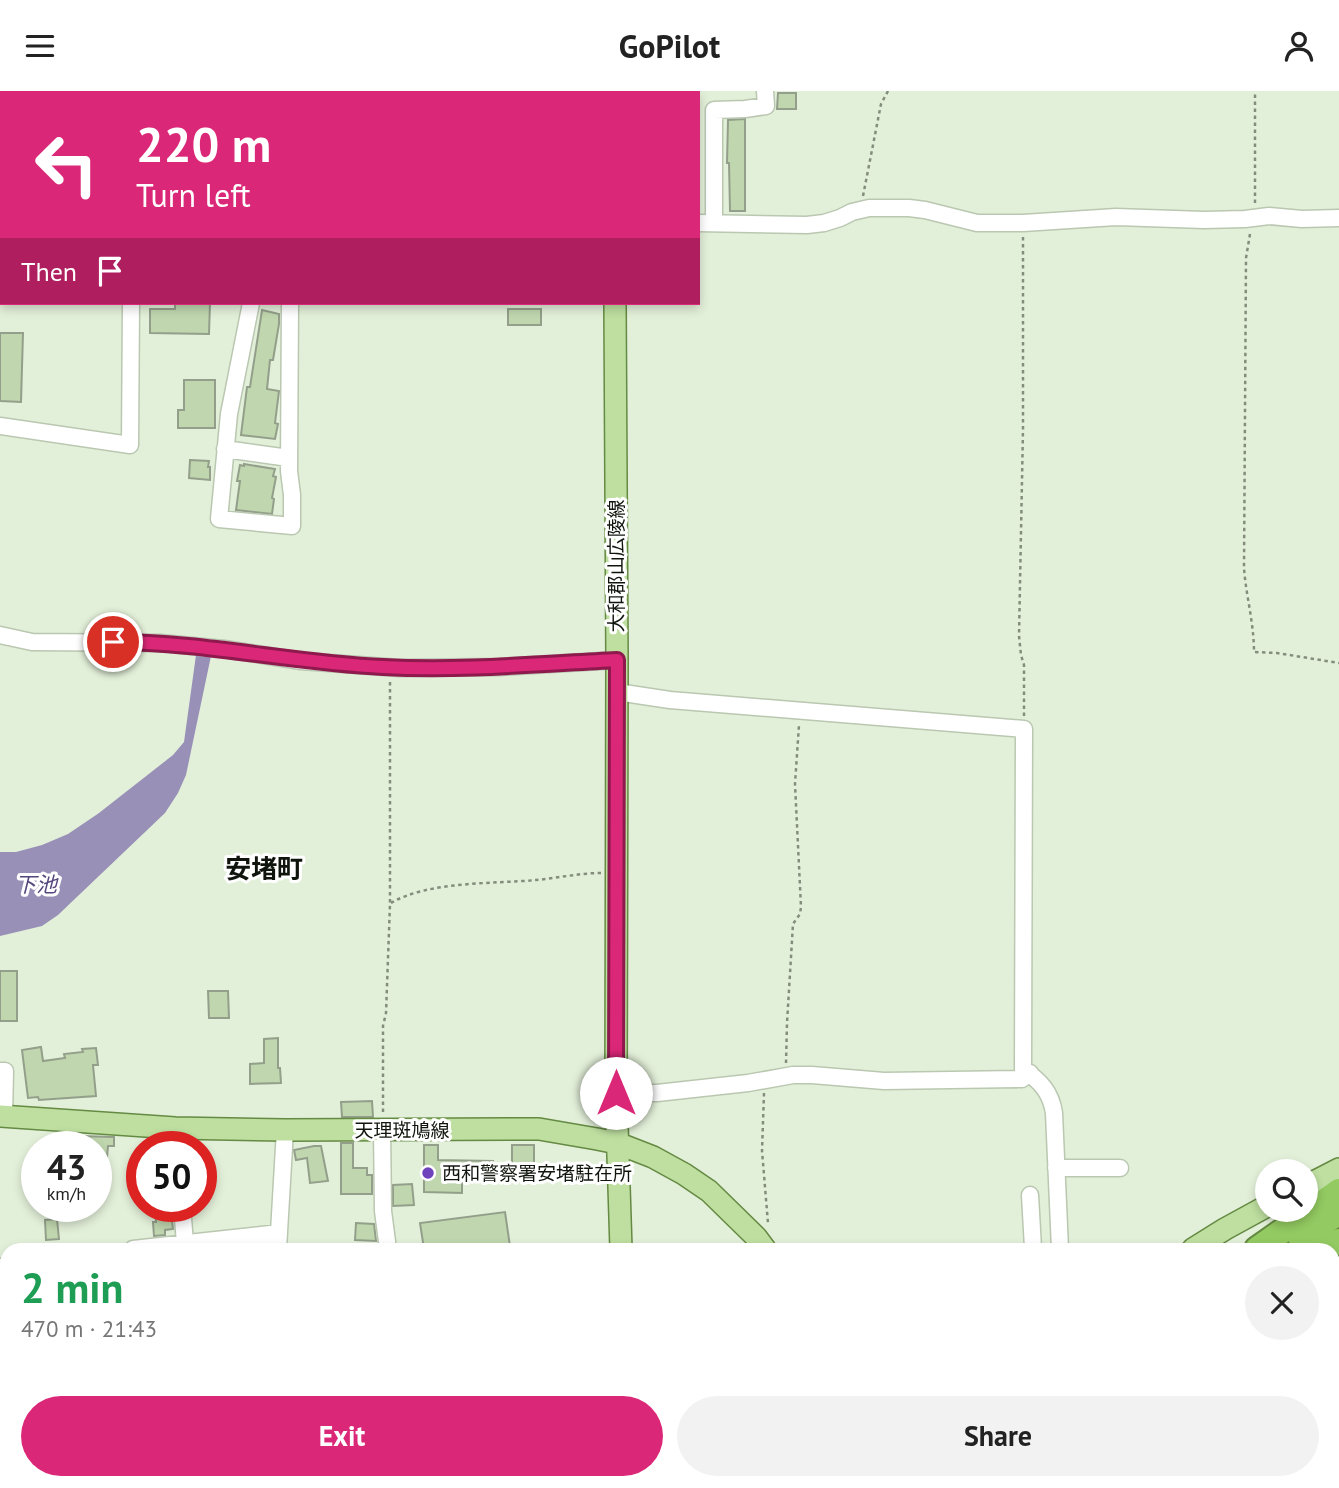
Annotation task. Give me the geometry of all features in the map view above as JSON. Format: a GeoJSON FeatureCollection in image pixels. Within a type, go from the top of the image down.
{"type":"FeatureCollection","features":[{"type":"Feature","properties":{"kind":"highway"},"geometry":{"type":"LineString","coordinates":[[1252,1231],[1339,1191]]}},
{"type":"Feature","properties":{"kind":"highway"},"geometry":{"type":"LineString","coordinates":[[1288,1243],[1339,1213]]}},
{"type":"Feature","properties":{"kind":"main road","name":"大和郡山広陵線"},"geometry":{"type":"LineString","coordinates":[[615,305],[616,1093],[621,1243]]}},
{"type":"Feature","properties":{"kind":"main road","name":"天理斑鳩線"},"geometry":{"type":"LineString","coordinates":[[2,1117],[126,1131]]}},
{"type":"Feature","properties":{"kind":"main road","name":"天理斑鳩線"},"geometry":{"type":"LineString","coordinates":[[217,1134],[285,1130],[539,1129],[617,1143],[653,1157],[684,1174],[709,1191],[748,1229],[767,1239]]}},
{"type":"Feature","properties":{"kind":"main road"},"geometry":{"type":"LineString","coordinates":[[1318,1180],[1339,1169]]}},
{"type":"Feature","properties":{"kind":"main road"},"geometry":{"type":"LineString","coordinates":[[1213,1243],[1252,1231]]}},
{"type":"Feature","properties":{"kind":"street"},"geometry":{"type":"LineString","coordinates":[[765,91],[766,106],[715,110],[706,223],[807,225],[824,223],[861,209],[909,208],[977,223],[1116,217],[1204,220],[1269,216],[1339,218]]}},
{"type":"Feature","properties":{"kind":"street"},"geometry":{"type":"LineString","coordinates":[[0,426],[130,445],[131,305]]}},
{"type":"Feature","properties":{"kind":"street"},"geometry":{"type":"LineString","coordinates":[[251,305],[229,414],[219,519],[292,526],[289,458],[290,305]]}},
{"type":"Feature","properties":{"kind":"street"},"geometry":{"type":"LineString","coordinates":[[225,449],[289,458]]}},
{"type":"Feature","properties":{"kind":"street"},"geometry":{"type":"LineString","coordinates":[[0,635],[32,642],[160,643],[224,649],[301,661],[391,667],[499,667],[617,660]]}},
{"type":"Feature","properties":{"kind":"street"},"geometry":{"type":"LineString","coordinates":[[617,692],[670,701],[1024,729],[1023,1069],[1048,1092],[1053,1102],[1060,1243]]}},
{"type":"Feature","properties":{"kind":"street"},"geometry":{"type":"LineString","coordinates":[[0,1071],[5,1071],[2,1117]]}},
{"type":"Feature","properties":{"kind":"street"},"geometry":{"type":"LineString","coordinates":[[616,1093],[657,1093],[812,1075],[905,1081],[1022,1079],[1030,1073]]}},
{"type":"Feature","properties":{"kind":"street"},"geometry":{"type":"LineString","coordinates":[[278,1243],[285,1130]]}},
{"type":"Feature","properties":{"kind":"street"},"geometry":{"type":"LineString","coordinates":[[382,1130],[383,1211],[387,1243]]}},
{"type":"Feature","properties":{"kind":"street"},"geometry":{"type":"LineString","coordinates":[[1056,1168],[1121,1168]]}},
{"type":"Feature","properties":{"kind":"street"},"geometry":{"type":"LineString","coordinates":[[1030,1195],[1033,1243]]}},
{"type":"Feature","properties":{"kind":"street"},"geometry":{"type":"LineString","coordinates":[[183,1222],[185,1243],[279,1233]]}},
{"type":"Feature","properties":{"kind":"path"},"geometry":{"type":"LineString","coordinates":[[861,209],[879,112],[888,91]]}},
{"type":"Feature","properties":{"kind":"path"},"geometry":{"type":"LineString","coordinates":[[1255,91],[1254,217],[1246,258],[1244,568],[1254,652],[1339,663]]}},
{"type":"Feature","properties":{"kind":"path"},"geometry":{"type":"LineString","coordinates":[[1023,223],[1019,636],[1020,655],[1024,666],[1024,729]]}},
{"type":"Feature","properties":{"kind":"path"},"geometry":{"type":"LineString","coordinates":[[382,1130],[383,1025],[386,1013],[390,904],[391,667]]}},
{"type":"Feature","properties":{"kind":"path"},"geometry":{"type":"LineString","coordinates":[[767,1239],[762,1151],[763,1107],[765,1092],[779,1077],[787,1023],[793,924],[801,907],[795,784],[801,712]]}},
{"type":"Feature","properties":{"kind":"path"},"geometry":{"type":"LineString","coordinates":[[390,904],[413,894],[456,885],[615,873]]}},
{"type":"Feature","properties":{"kind":"water","name":"下池"},"geometry":{"type":"Polygon","coordinates":[[[196,655],[211,656],[186,775],[165,813],[58,915],[42,926],[0,936],[0,852],[16,852],[68,834],[173,755],[184,742],[196,655]]]}},
{"type":"Feature","properties":{"kind":"building"},"geometry":{"type":"Polygon","coordinates":[[[778,93],[796,93],[796,109],[777,109],[778,93]]]}},
{"type":"Feature","properties":{"kind":"building"},"geometry":{"type":"Polygon","coordinates":[[[745,119],[745,211],[730,211],[728,120],[745,119]]]}},
{"type":"Feature","properties":{"kind":"building"},"geometry":{"type":"Polygon","coordinates":[[[175,305],[210,305],[209,334],[150,333],[150,309],[175,309],[175,305]]]}},
{"type":"Feature","properties":{"kind":"building"},"geometry":{"type":"Polygon","coordinates":[[[508,309],[541,309],[541,325],[508,325],[508,309]]]}},
{"type":"Feature","properties":{"kind":"building"},"geometry":{"type":"Polygon","coordinates":[[[262,310],[279,314],[267,389],[279,391],[275,439],[241,435],[262,310]]]}},
{"type":"Feature","properties":{"kind":"building"},"geometry":{"type":"Polygon","coordinates":[[[0,333],[23,333],[21,402],[0,401],[0,333]]]}},
{"type":"Feature","properties":{"kind":"building"},"geometry":{"type":"Polygon","coordinates":[[[184,380],[215,380],[215,428],[178,428],[178,410],[184,410],[184,380]]]}},
{"type":"Feature","properties":{"kind":"building"},"geometry":{"type":"Polygon","coordinates":[[[190,460],[209,461],[210,480],[189,478],[190,460]]]}},
{"type":"Feature","properties":{"kind":"building"},"geometry":{"type":"Polygon","coordinates":[[[240,465],[275,469],[272,514],[236,510],[240,481],[237,481],[240,465]]]}},
{"type":"Feature","properties":{"kind":"building"},"geometry":{"type":"Polygon","coordinates":[[[0,971],[17,971],[17,1021],[0,1021],[0,971]]]}},
{"type":"Feature","properties":{"kind":"building"},"geometry":{"type":"Polygon","coordinates":[[[208,991],[228,991],[229,1018],[209,1018],[208,991]]]}},
{"type":"Feature","properties":{"kind":"building"},"geometry":{"type":"Polygon","coordinates":[[[278,1038],[281,1083],[250,1084],[250,1064],[264,1063],[264,1039],[278,1038]]]}},
{"type":"Feature","properties":{"kind":"building"},"geometry":{"type":"Polygon","coordinates":[[[41,1047],[43,1061],[65,1058],[64,1054],[83,1052],[82,1049],[96,1048],[98,1065],[93,1065],[96,1096],[39,1100],[38,1097],[28,1098],[22,1050],[41,1047]]]}},
{"type":"Feature","properties":{"kind":"building"},"geometry":{"type":"Polygon","coordinates":[[[372,1101],[373,1117],[342,1117],[341,1102],[372,1101]]]}},
{"type":"Feature","properties":{"kind":"building"},"geometry":{"type":"Polygon","coordinates":[[[341,1143],[353,1143],[353,1168],[367,1168],[367,1175],[372,1175],[372,1194],[341,1194],[341,1143]]]}},
{"type":"Feature","properties":{"kind":"building"},"geometry":{"type":"Polygon","coordinates":[[[424,1145],[438,1145],[438,1160],[493,1161],[493,1179],[462,1179],[462,1193],[424,1192],[424,1145]]]}},
{"type":"Feature","properties":{"kind":"building"},"geometry":{"type":"Polygon","coordinates":[[[512,1145],[534,1145],[534,1165],[512,1165],[512,1145]]]}},
{"type":"Feature","properties":{"kind":"building"},"geometry":{"type":"Polygon","coordinates":[[[321,1146],[328,1181],[310,1183],[307,1158],[296,1160],[294,1150],[321,1146]]]}},
{"type":"Feature","properties":{"kind":"building"},"geometry":{"type":"Polygon","coordinates":[[[412,1184],[414,1205],[393,1206],[393,1185],[412,1184]]]}},
{"type":"Feature","properties":{"kind":"building"},"geometry":{"type":"Polygon","coordinates":[[[505,1212],[510,1243],[423,1243],[420,1223],[505,1212]]]}},
{"type":"Feature","properties":{"kind":"building"},"geometry":{"type":"Polygon","coordinates":[[[45,1222],[57,1222],[59,1239],[46,1240],[45,1222]]]}},
{"type":"Feature","properties":{"kind":"building"},"geometry":{"type":"Polygon","coordinates":[[[153,1222],[172,1222],[173,1229],[165,1230],[165,1235],[154,1236],[153,1222]]]}},
{"type":"Feature","properties":{"kind":"building"},"geometry":{"type":"Polygon","coordinates":[[[356,1223],[374,1224],[376,1241],[355,1240],[356,1223]]]}},
{"type":"Feature","properties":{"kind":"place","name":"西和警察署安堵駐在所"},"geometry":{"type":"Point","coordinates":[428,1173]}},
{"type":"Feature","properties":{"kind":"district","name":"安堵町"},"geometry":{"type":"Point","coordinates":[264,868]}},
{"type":"Feature","properties":{"kind":"route"},"geometry":{"type":"LineString","coordinates":[[113,642],[160,643],[224,649],[301,661],[400,668],[499,667],[617,660],[616,1093]]}}]}
